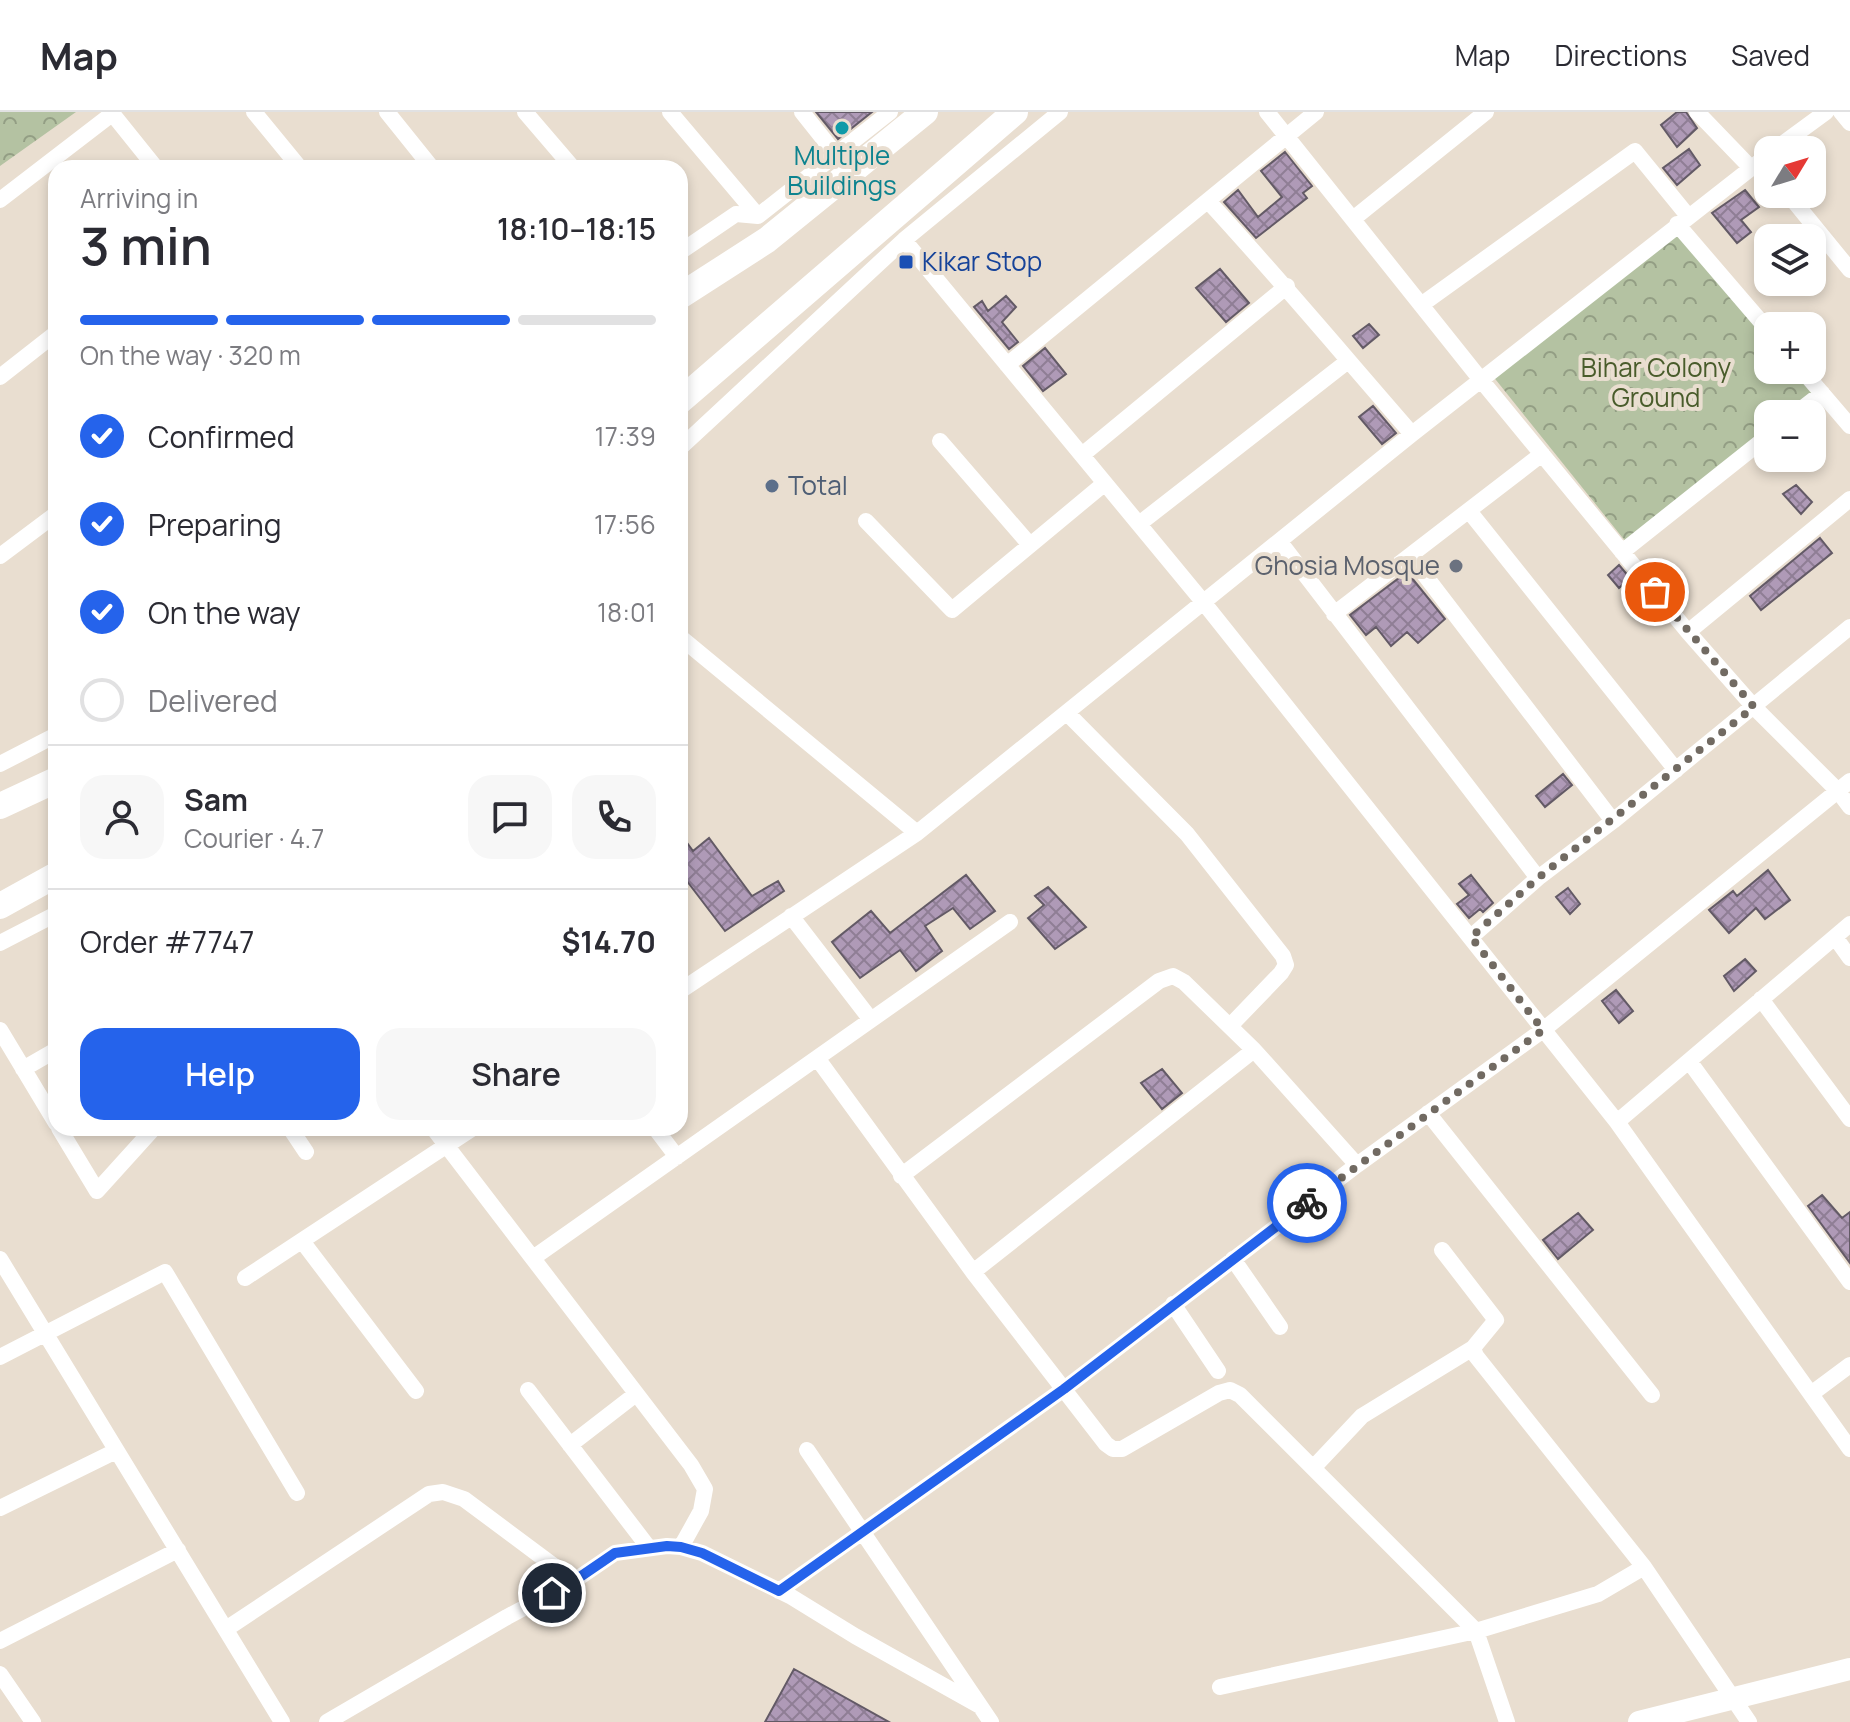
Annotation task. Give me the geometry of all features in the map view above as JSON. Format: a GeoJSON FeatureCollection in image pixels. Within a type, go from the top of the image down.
{"type":"FeatureCollection","features":[{"type":"Feature","properties":{"kind":"main road"},"geometry":{"type":"LineString","coordinates":[[688,291],[767,240],[925,112]]}},
{"type":"Feature","properties":{"kind":"main road"},"geometry":{"type":"LineString","coordinates":[[688,394],[1015,112]]}},
{"type":"Feature","properties":{"kind":"main road"},"geometry":{"type":"LineString","coordinates":[[0,806],[48,784]]}},
{"type":"Feature","properties":{"kind":"main road"},"geometry":{"type":"LineString","coordinates":[[0,906],[48,879]]}},
{"type":"Feature","properties":{"kind":"main road"},"geometry":{"type":"LineString","coordinates":[[1639,1722],[1850,1669]]}},
{"type":"Feature","properties":{"kind":"street"},"geometry":{"type":"LineString","coordinates":[[254,112],[293,160]]}},
{"type":"Feature","properties":{"kind":"street"},"geometry":{"type":"LineString","coordinates":[[387,112],[426,160]]}},
{"type":"Feature","properties":{"kind":"street"},"geometry":{"type":"LineString","coordinates":[[525,112],[566,160]]}},
{"type":"Feature","properties":{"kind":"street"},"geometry":{"type":"LineString","coordinates":[[670,112],[758,216]]}},
{"type":"Feature","properties":{"kind":"street"},"geometry":{"type":"LineString","coordinates":[[802,112],[837,156]]}},
{"type":"Feature","properties":{"kind":"street"},"geometry":{"type":"LineString","coordinates":[[688,247],[736,214],[758,216],[890,112]]}},
{"type":"Feature","properties":{"kind":"street"},"geometry":{"type":"LineString","coordinates":[[688,441],[904,240],[1060,112]]}},
{"type":"Feature","properties":{"kind":"street"},"geometry":{"type":"LineString","coordinates":[[1267,112],[1688,632],[1754,707],[1844,786],[1850,807]]}},
{"type":"Feature","properties":{"kind":"street"},"geometry":{"type":"LineString","coordinates":[[1007,365],[1316,112]]}},
{"type":"Feature","properties":{"kind":"street"},"geometry":{"type":"LineString","coordinates":[[1353,219],[1486,112]]}},
{"type":"Feature","properties":{"kind":"street"},"geometry":{"type":"LineString","coordinates":[[1697,112],[1754,153]]}},
{"type":"Feature","properties":{"kind":"street"},"geometry":{"type":"LineString","coordinates":[[1795,136],[1826,112]]}},
{"type":"Feature","properties":{"kind":"street"},"geometry":{"type":"LineString","coordinates":[[1841,112],[1850,123]]}},
{"type":"Feature","properties":{"kind":"street"},"geometry":{"type":"LineString","coordinates":[[51,160],[112,113],[150,160]]}},
{"type":"Feature","properties":{"kind":"street"},"geometry":{"type":"LineString","coordinates":[[1421,305],[1635,151],[1682,220],[1754,312]]}},
{"type":"Feature","properties":{"kind":"street"},"geometry":{"type":"LineString","coordinates":[[0,200],[48,163]]}},
{"type":"Feature","properties":{"kind":"street"},"geometry":{"type":"LineString","coordinates":[[688,986],[917,833],[1412,434],[1682,220],[1754,167]]}},
{"type":"Feature","properties":{"kind":"street"},"geometry":{"type":"LineString","coordinates":[[1208,201],[1287,286],[1412,434]]}},
{"type":"Feature","properties":{"kind":"street"},"geometry":{"type":"LineString","coordinates":[[1799,208],[1850,270]]}},
{"type":"Feature","properties":{"kind":"street"},"geometry":{"type":"LineString","coordinates":[[904,240],[1204,603],[1617,1122],[1850,1449]]}},
{"type":"Feature","properties":{"kind":"street"},"geometry":{"type":"LineString","coordinates":[[1082,455],[1287,286]]}},
{"type":"Feature","properties":{"kind":"street"},"geometry":{"type":"LineString","coordinates":[[0,377],[48,339]]}},
{"type":"Feature","properties":{"kind":"street"},"geometry":{"type":"LineString","coordinates":[[1139,524],[1348,361]]}},
{"type":"Feature","properties":{"kind":"street"},"geometry":{"type":"LineString","coordinates":[[1814,384],[1850,426]]}},
{"type":"Feature","properties":{"kind":"street"},"geometry":{"type":"LineString","coordinates":[[1813,400],[1822,393]]}},
{"type":"Feature","properties":{"kind":"street"},"geometry":{"type":"LineString","coordinates":[[940,441],[1030,545]]}},
{"type":"Feature","properties":{"kind":"street"},"geometry":{"type":"LineString","coordinates":[[1622,552],[1754,447]]}},
{"type":"Feature","properties":{"kind":"street"},"geometry":{"type":"LineString","coordinates":[[1334,614],[1542,454]]}},
{"type":"Feature","properties":{"kind":"street"},"geometry":{"type":"LineString","coordinates":[[866,521],[952,610],[1105,483]]}},
{"type":"Feature","properties":{"kind":"street"},"geometry":{"type":"LineString","coordinates":[[1688,632],[1850,499]]}},
{"type":"Feature","properties":{"kind":"street"},"geometry":{"type":"LineString","coordinates":[[1469,511],[1676,770]]}},
{"type":"Feature","properties":{"kind":"street"},"geometry":{"type":"LineString","coordinates":[[0,556],[48,520]]}},
{"type":"Feature","properties":{"kind":"street"},"geometry":{"type":"LineString","coordinates":[[1280,542],[1538,878]]}},
{"type":"Feature","properties":{"kind":"street"},"geometry":{"type":"LineString","coordinates":[[1411,557],[1613,821]]}},
{"type":"Feature","properties":{"kind":"street"},"geometry":{"type":"LineString","coordinates":[[1471,937],[1538,878],[1613,821],[1850,627]]}},
{"type":"Feature","properties":{"kind":"street"},"geometry":{"type":"LineString","coordinates":[[688,644],[917,833]]}},
{"type":"Feature","properties":{"kind":"street"},"geometry":{"type":"LineString","coordinates":[[1068,714],[1187,834],[1283,956],[1286,965],[1281,973],[1230,1026]]}},
{"type":"Feature","properties":{"kind":"street"},"geometry":{"type":"LineString","coordinates":[[0,764],[48,739]]}},
{"type":"Feature","properties":{"kind":"street"},"geometry":{"type":"LineString","coordinates":[[779,1591],[1064,1389],[1357,1165],[1543,1030],[1844,786]]}},
{"type":"Feature","properties":{"kind":"street"},"geometry":{"type":"LineString","coordinates":[[791,916],[871,1020]]}},
{"type":"Feature","properties":{"kind":"street"},"geometry":{"type":"LineString","coordinates":[[0,943],[48,918]]}},
{"type":"Feature","properties":{"kind":"street"},"geometry":{"type":"LineString","coordinates":[[533,1258],[1010,922]]}},
{"type":"Feature","properties":{"kind":"street"},"geometry":{"type":"LineString","coordinates":[[1617,1122],[1850,924]]}},
{"type":"Feature","properties":{"kind":"street"},"geometry":{"type":"LineString","coordinates":[[1835,937],[1850,958]]}},
{"type":"Feature","properties":{"kind":"street"},"geometry":{"type":"LineString","coordinates":[[901,1176],[1159,981],[1173,976],[1184,982],[1254,1050],[1357,1165]]}},
{"type":"Feature","properties":{"kind":"street"},"geometry":{"type":"LineString","coordinates":[[1761,999],[1850,1119]]}},
{"type":"Feature","properties":{"kind":"street"},"geometry":{"type":"LineString","coordinates":[[0,1030],[48,1111]]}},
{"type":"Feature","properties":{"kind":"street"},"geometry":{"type":"LineString","coordinates":[[973,1272],[1254,1050]]}},
{"type":"Feature","properties":{"kind":"street"},"geometry":{"type":"LineString","coordinates":[[23,1069],[48,1055]]}},
{"type":"Feature","properties":{"kind":"street"},"geometry":{"type":"LineString","coordinates":[[817,1058],[901,1176],[1106,1444],[1113,1449],[1122,1449],[1219,1393],[1230,1390],[1240,1395],[1476,1631],[1507,1722]]}},
{"type":"Feature","properties":{"kind":"street"},"geometry":{"type":"LineString","coordinates":[[1689,1061],[1850,1282]]}},
{"type":"Feature","properties":{"kind":"street"},"geometry":{"type":"LineString","coordinates":[[1428,1113],[1652,1395]]}},
{"type":"Feature","properties":{"kind":"street"},"geometry":{"type":"LineString","coordinates":[[63,1136],[97,1191],[147,1136]]}},
{"type":"Feature","properties":{"kind":"street"},"geometry":{"type":"LineString","coordinates":[[295,1136],[306,1152]]}},
{"type":"Feature","properties":{"kind":"street"},"geometry":{"type":"LineString","coordinates":[[440,1136],[691,1465],[705,1489],[701,1511],[681,1547]]}},
{"type":"Feature","properties":{"kind":"street"},"geometry":{"type":"LineString","coordinates":[[245,1278],[461,1136]]}},
{"type":"Feature","properties":{"kind":"street"},"geometry":{"type":"LineString","coordinates":[[661,1136],[677,1157]]}},
{"type":"Feature","properties":{"kind":"street"},"geometry":{"type":"LineString","coordinates":[[302,1241],[416,1391]]}},
{"type":"Feature","properties":{"kind":"street"},"geometry":{"type":"LineString","coordinates":[[1314,1467],[1362,1416],[1473,1348],[1496,1320],[1442,1250]]}},
{"type":"Feature","properties":{"kind":"street"},"geometry":{"type":"LineString","coordinates":[[0,1259],[282,1722]]}},
{"type":"Feature","properties":{"kind":"street"},"geometry":{"type":"LineString","coordinates":[[1233,1259],[1280,1327]]}},
{"type":"Feature","properties":{"kind":"street"},"geometry":{"type":"LineString","coordinates":[[0,1357],[165,1272],[297,1493]]}},
{"type":"Feature","properties":{"kind":"street"},"geometry":{"type":"LineString","coordinates":[[1173,1304],[1218,1371]]}},
{"type":"Feature","properties":{"kind":"street"},"geometry":{"type":"LineString","coordinates":[[1473,1348],[1476,1356],[1644,1567],[1749,1722]]}},
{"type":"Feature","properties":{"kind":"street"},"geometry":{"type":"LineString","coordinates":[[1811,1394],[1850,1365]]}},
{"type":"Feature","properties":{"kind":"street"},"geometry":{"type":"LineString","coordinates":[[528,1390],[649,1548]]}},
{"type":"Feature","properties":{"kind":"street"},"geometry":{"type":"LineString","coordinates":[[570,1445],[636,1394]]}},
{"type":"Feature","properties":{"kind":"street"},"geometry":{"type":"LineString","coordinates":[[807,1450],[991,1722]]}},
{"type":"Feature","properties":{"kind":"street"},"geometry":{"type":"LineString","coordinates":[[0,1508],[116,1451]]}},
{"type":"Feature","properties":{"kind":"street"},"geometry":{"type":"LineString","coordinates":[[226,1629],[429,1494],[443,1492],[464,1499],[574,1581]]}},
{"type":"Feature","properties":{"kind":"street"},"geometry":{"type":"LineString","coordinates":[[327,1722],[574,1581],[615,1553],[681,1547],[702,1553],[779,1591],[980,1706]]}},
{"type":"Feature","properties":{"kind":"street"},"geometry":{"type":"LineString","coordinates":[[0,1641],[178,1550]]}},
{"type":"Feature","properties":{"kind":"street"},"geometry":{"type":"LineString","coordinates":[[1220,1687],[1476,1631],[1598,1594],[1644,1567]]}},
{"type":"Feature","properties":{"kind":"street"},"geometry":{"type":"LineString","coordinates":[[0,1674],[33,1722]]}},
{"type":"Feature","properties":{"kind":"green space"},"geometry":{"type":"Polygon","coordinates":[[[0,112],[76,112],[0,166],[0,112]]]}},
{"type":"Feature","properties":{"kind":"green space","name":"Bihar Colony Ground"},"geometry":{"type":"Polygon","coordinates":[[[1677,224],[1754,314],[1754,384],[1814,384],[1820,391],[1809,400],[1754,400],[1754,445],[1630,547],[1492,375],[1677,224]]]}},
{"type":"Feature","properties":{"kind":"building","name":"Multiple Buildings"},"geometry":{"type":"Polygon","coordinates":[[[816,112],[872,112],[838,139],[816,112]]]}},
{"type":"Feature","properties":{"kind":"building"},"geometry":{"type":"Polygon","coordinates":[[[1677,112],[1686,112],[1697,128],[1677,147],[1661,125],[1677,112]]]}},
{"type":"Feature","properties":{"kind":"building"},"geometry":{"type":"Polygon","coordinates":[[[1689,149],[1700,165],[1677,185],[1663,168],[1689,149]]]}},
{"type":"Feature","properties":{"kind":"building"},"geometry":{"type":"Polygon","coordinates":[[[1285,152],[1312,186],[1303,193],[1307,198],[1256,238],[1224,202],[1238,190],[1258,217],[1282,197],[1261,171],[1285,152]]]}},
{"type":"Feature","properties":{"kind":"building"},"geometry":{"type":"Polygon","coordinates":[[[1745,190],[1754,201],[1754,208],[1758,208],[1741,220],[1751,232],[1737,243],[1712,213],[1745,190]]]}},
{"type":"Feature","properties":{"kind":"building"},"geometry":{"type":"Polygon","coordinates":[[[1220,269],[1249,303],[1226,322],[1196,288],[1220,269]]]}},
{"type":"Feature","properties":{"kind":"building"},"geometry":{"type":"Polygon","coordinates":[[[1006,296],[1016,307],[1002,322],[1018,342],[1009,349],[974,307],[982,301],[988,311],[1006,296]]]}},
{"type":"Feature","properties":{"kind":"building"},"geometry":{"type":"Polygon","coordinates":[[[1369,324],[1379,335],[1363,348],[1353,336],[1369,324]]]}},
{"type":"Feature","properties":{"kind":"building"},"geometry":{"type":"Polygon","coordinates":[[[1045,348],[1066,374],[1043,391],[1023,366],[1045,348]]]}},
{"type":"Feature","properties":{"kind":"building"},"geometry":{"type":"Polygon","coordinates":[[[1373,406],[1396,433],[1382,444],[1359,417],[1373,406]]]}},
{"type":"Feature","properties":{"kind":"building"},"geometry":{"type":"Polygon","coordinates":[[[1796,485],[1812,502],[1801,514],[1783,494],[1796,485]]]}},
{"type":"Feature","properties":{"kind":"building"},"geometry":{"type":"Polygon","coordinates":[[[1820,538],[1832,553],[1761,610],[1750,596],[1820,538]]]}},
{"type":"Feature","properties":{"kind":"building"},"geometry":{"type":"Polygon","coordinates":[[[1619,565],[1630,578],[1619,588],[1608,575],[1619,565]]]}},
{"type":"Feature","properties":{"kind":"building"},"geometry":{"type":"Polygon","coordinates":[[[1407,572],[1445,619],[1418,643],[1407,632],[1391,646],[1376,627],[1366,635],[1350,615],[1407,572]]]}},
{"type":"Feature","properties":{"kind":"building"},"geometry":{"type":"Polygon","coordinates":[[[1563,774],[1572,785],[1545,807],[1536,796],[1563,774]]]}},
{"type":"Feature","properties":{"kind":"building"},"geometry":{"type":"Polygon","coordinates":[[[709,838],[752,896],[778,881],[784,891],[725,931],[688,882],[688,844],[693,851],[709,838]]]}},
{"type":"Feature","properties":{"kind":"building"},"geometry":{"type":"Polygon","coordinates":[[[1768,870],[1790,900],[1765,919],[1756,908],[1729,933],[1709,910],[1733,891],[1737,896],[1768,870]]]}},
{"type":"Feature","properties":{"kind":"building"},"geometry":{"type":"Polygon","coordinates":[[[966,875],[995,911],[970,929],[953,908],[925,926],[942,951],[916,971],[900,950],[860,978],[832,942],[871,911],[890,933],[966,875]]]}},
{"type":"Feature","properties":{"kind":"building"},"geometry":{"type":"Polygon","coordinates":[[[1471,875],[1493,903],[1469,918],[1457,904],[1469,895],[1459,884],[1471,875]]]}},
{"type":"Feature","properties":{"kind":"building"},"geometry":{"type":"Polygon","coordinates":[[[1048,887],[1086,927],[1055,949],[1028,918],[1044,905],[1035,896],[1048,887]]]}},
{"type":"Feature","properties":{"kind":"building"},"geometry":{"type":"Polygon","coordinates":[[[1568,888],[1580,904],[1570,914],[1556,897],[1568,888]]]}},
{"type":"Feature","properties":{"kind":"building"},"geometry":{"type":"Polygon","coordinates":[[[1745,959],[1756,971],[1734,991],[1724,976],[1745,959]]]}},
{"type":"Feature","properties":{"kind":"building"},"geometry":{"type":"Polygon","coordinates":[[[1616,990],[1633,1011],[1619,1023],[1602,1001],[1616,990]]]}},
{"type":"Feature","properties":{"kind":"building"},"geometry":{"type":"Polygon","coordinates":[[[1162,1069],[1182,1093],[1162,1109],[1141,1083],[1162,1069]]]}},
{"type":"Feature","properties":{"kind":"building"},"geometry":{"type":"Polygon","coordinates":[[[1822,1195],[1842,1218],[1850,1212],[1850,1263],[1808,1206],[1822,1195]]]}},
{"type":"Feature","properties":{"kind":"building"},"geometry":{"type":"Polygon","coordinates":[[[1578,1213],[1593,1230],[1558,1259],[1543,1240],[1578,1213]]]}},
{"type":"Feature","properties":{"kind":"building"},"geometry":{"type":"Polygon","coordinates":[[[794,1669],[889,1722],[765,1722],[794,1669]]]}},
{"type":"Feature","properties":{"kind":"way so far"},"geometry":{"type":"LineString","coordinates":[[1307,1203],[1543,1030],[1471,937],[1538,878],[1754,707],[1655,592]]}},
{"type":"Feature","properties":{"kind":"place","name":"Multiple Buildings"},"geometry":{"type":"Point","coordinates":[842,128]}},
{"type":"Feature","properties":{"kind":"place","name":"Kikar Stop"},"geometry":{"type":"Point","coordinates":[906,262]}},
{"type":"Feature","properties":{"kind":"place","name":"Total"},"geometry":{"type":"Point","coordinates":[772,486]}},
{"type":"Feature","properties":{"kind":"place","name":"Ghosia Mosque"},"geometry":{"type":"Point","coordinates":[1456,566]}},
{"type":"Feature","properties":{"kind":"route"},"geometry":{"type":"LineString","coordinates":[[552,1593],[615,1553],[667,1546],[702,1553],[779,1591],[1064,1389],[1307,1203]]}}]}
